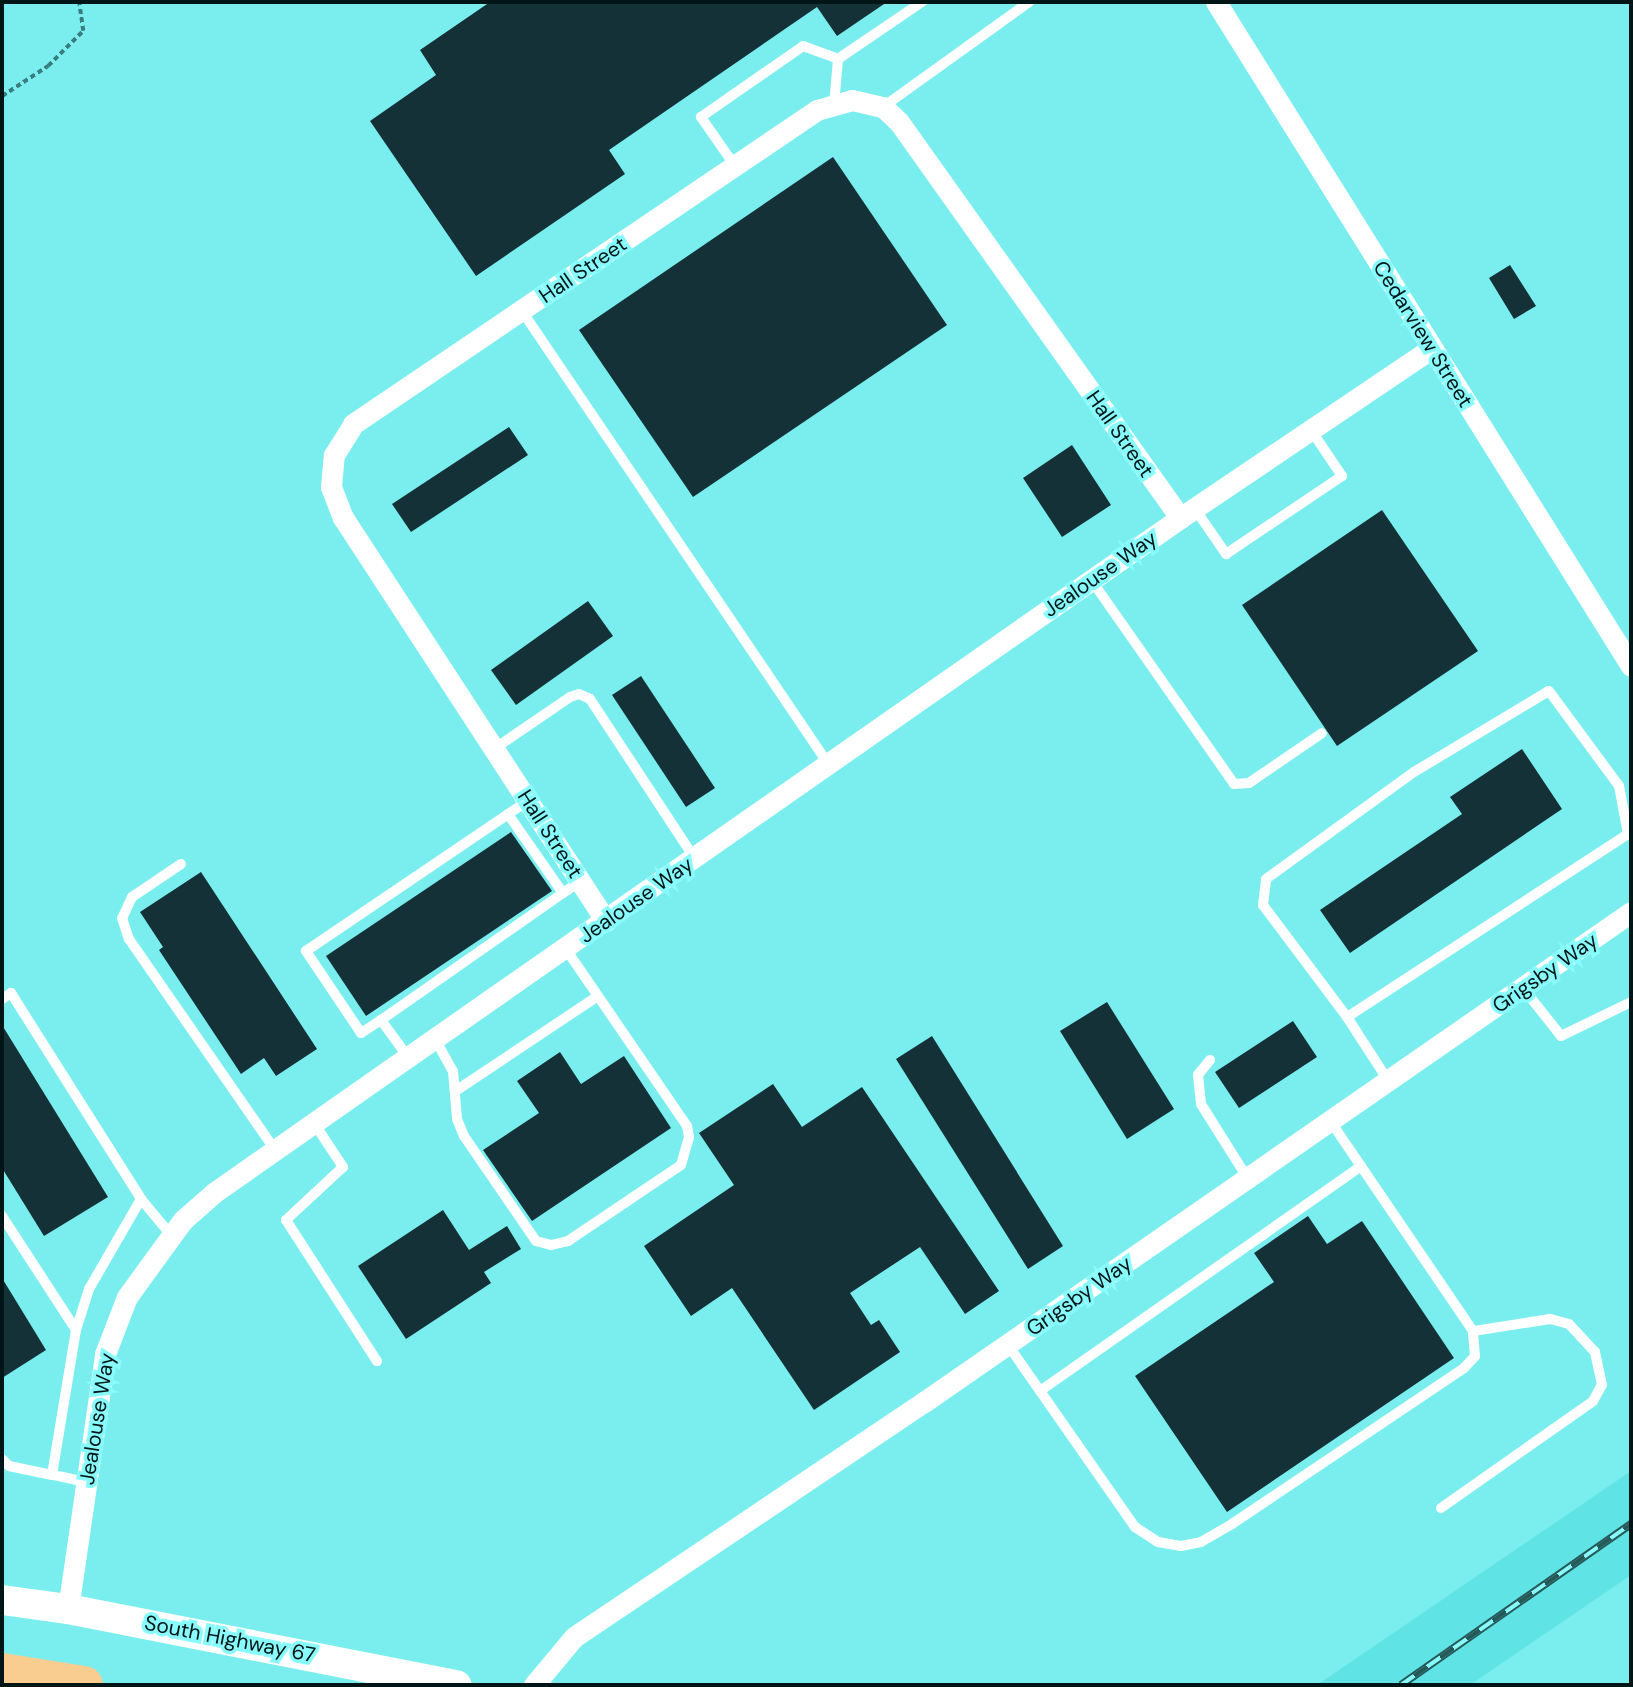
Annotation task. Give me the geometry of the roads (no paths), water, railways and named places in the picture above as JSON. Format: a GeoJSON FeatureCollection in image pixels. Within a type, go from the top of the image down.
{"type":"FeatureCollection","features":[{"type":"Feature","properties":{"kind":"highway"},"geometry":{"type":"LineString","coordinates":[[2,1672],[84,1685]]}},
{"type":"Feature","properties":{"kind":"main road","name":"South Highway 67"},"geometry":{"type":"LineString","coordinates":[[2,1600],[68,1609],[457,1685]]}},
{"type":"Feature","properties":{"kind":"street","name":"Cedarview Street"},"geometry":{"type":"LineString","coordinates":[[1216,2],[1631,666]]}},
{"type":"Feature","properties":{"kind":"street","name":"Hall Street"},"geometry":{"type":"LineString","coordinates":[[606,921],[343,519],[331,487],[334,455],[354,424],[817,110],[852,100],[883,107],[898,122],[1187,514]]}},
{"type":"Feature","properties":{"kind":"street","name":"Jealouse Way"},"geometry":{"type":"LineString","coordinates":[[68,1609],[105,1354],[127,1297],[171,1235],[215,1192],[1091,580],[1432,348]]}},
{"type":"Feature","properties":{"kind":"street","name":"Grigsby Way"},"geometry":{"type":"LineString","coordinates":[[534,1685],[574,1637],[1008,1345],[1631,912]]}},
{"type":"Feature","properties":{"kind":"lane"},"geometry":{"type":"LineString","coordinates":[[838,60],[922,2]]}},
{"type":"Feature","properties":{"kind":"lane"},"geometry":{"type":"LineString","coordinates":[[883,107],[1029,2]]}},
{"type":"Feature","properties":{"kind":"lane"},"geometry":{"type":"LineString","coordinates":[[735,166],[701,117],[803,46],[838,60]]}},
{"type":"Feature","properties":{"kind":"lane"},"geometry":{"type":"LineString","coordinates":[[834,105],[838,60]]}},
{"type":"Feature","properties":{"kind":"lane"},"geometry":{"type":"LineString","coordinates":[[522,311],[829,765]]}},
{"type":"Feature","properties":{"kind":"lane"},"geometry":{"type":"LineString","coordinates":[[1187,514],[1226,554],[1342,476],[1311,430]]}},
{"type":"Feature","properties":{"kind":"lane"},"geometry":{"type":"LineString","coordinates":[[1091,580],[1234,784],[1249,783],[1322,733]]}},
{"type":"Feature","properties":{"kind":"lane"},"geometry":{"type":"LineString","coordinates":[[1346,1017],[1628,834],[1619,786],[1549,691],[1414,772],[1266,879],[1263,905],[1346,1017],[1389,1082]]}},
{"type":"Feature","properties":{"kind":"lane"},"geometry":{"type":"LineString","coordinates":[[494,749],[570,697],[579,694],[590,699],[695,859]]}},
{"type":"Feature","properties":{"kind":"lane"},"geometry":{"type":"LineString","coordinates":[[528,801],[306,951],[361,1033],[581,881]]}},
{"type":"Feature","properties":{"kind":"lane"},"geometry":{"type":"LineString","coordinates":[[508,814],[563,893]]}},
{"type":"Feature","properties":{"kind":"lane"},"geometry":{"type":"LineString","coordinates":[[181,864],[132,897],[122,918],[129,939],[275,1150]]}},
{"type":"Feature","properties":{"kind":"lane"},"geometry":{"type":"LineString","coordinates":[[435,1039],[453,1071],[457,1090],[457,1119],[464,1136],[522,1226],[536,1241],[551,1245],[568,1241],[681,1165],[689,1137],[687,1126],[566,949]]}},
{"type":"Feature","properties":{"kind":"lane"},"geometry":{"type":"LineString","coordinates":[[1523,988],[1561,1036],[1631,1002]]}},
{"type":"Feature","properties":{"kind":"lane"},"geometry":{"type":"LineString","coordinates":[[2,999],[11,993],[141,1199],[171,1235]]}},
{"type":"Feature","properties":{"kind":"lane"},"geometry":{"type":"LineString","coordinates":[[457,1090],[598,996]]}},
{"type":"Feature","properties":{"kind":"lane"},"geometry":{"type":"LineString","coordinates":[[381,1020],[408,1057]]}},
{"type":"Feature","properties":{"kind":"lane"},"geometry":{"type":"LineString","coordinates":[[1210,1060],[1198,1075],[1201,1104],[1248,1179]]}},
{"type":"Feature","properties":{"kind":"lane"},"geometry":{"type":"LineString","coordinates":[[1008,1345],[1135,1527],[1158,1542],[1181,1546],[1201,1542],[1232,1524],[1464,1368],[1475,1356],[1473,1331],[1331,1122]]}},
{"type":"Feature","properties":{"kind":"lane"},"geometry":{"type":"LineString","coordinates":[[314,1123],[343,1167],[286,1220],[377,1361]]}},
{"type":"Feature","properties":{"kind":"lane"},"geometry":{"type":"LineString","coordinates":[[1040,1391],[1361,1166]]}},
{"type":"Feature","properties":{"kind":"lane"},"geometry":{"type":"LineString","coordinates":[[52,1475],[76,1330],[89,1289],[141,1199]]}},
{"type":"Feature","properties":{"kind":"lane"},"geometry":{"type":"LineString","coordinates":[[2,1216],[76,1330]]}},
{"type":"Feature","properties":{"kind":"lane"},"geometry":{"type":"LineString","coordinates":[[1441,1508],[1593,1401],[1602,1385],[1595,1352],[1569,1324],[1550,1319],[1473,1331]]}},
{"type":"Feature","properties":{"kind":"lane"},"geometry":{"type":"LineString","coordinates":[[2,1460],[9,1466],[86,1482]]}},
{"type":"Feature","properties":{"kind":"railway"},"geometry":{"type":"LineString","coordinates":[[1401,1685],[1631,1524]]}}]}
